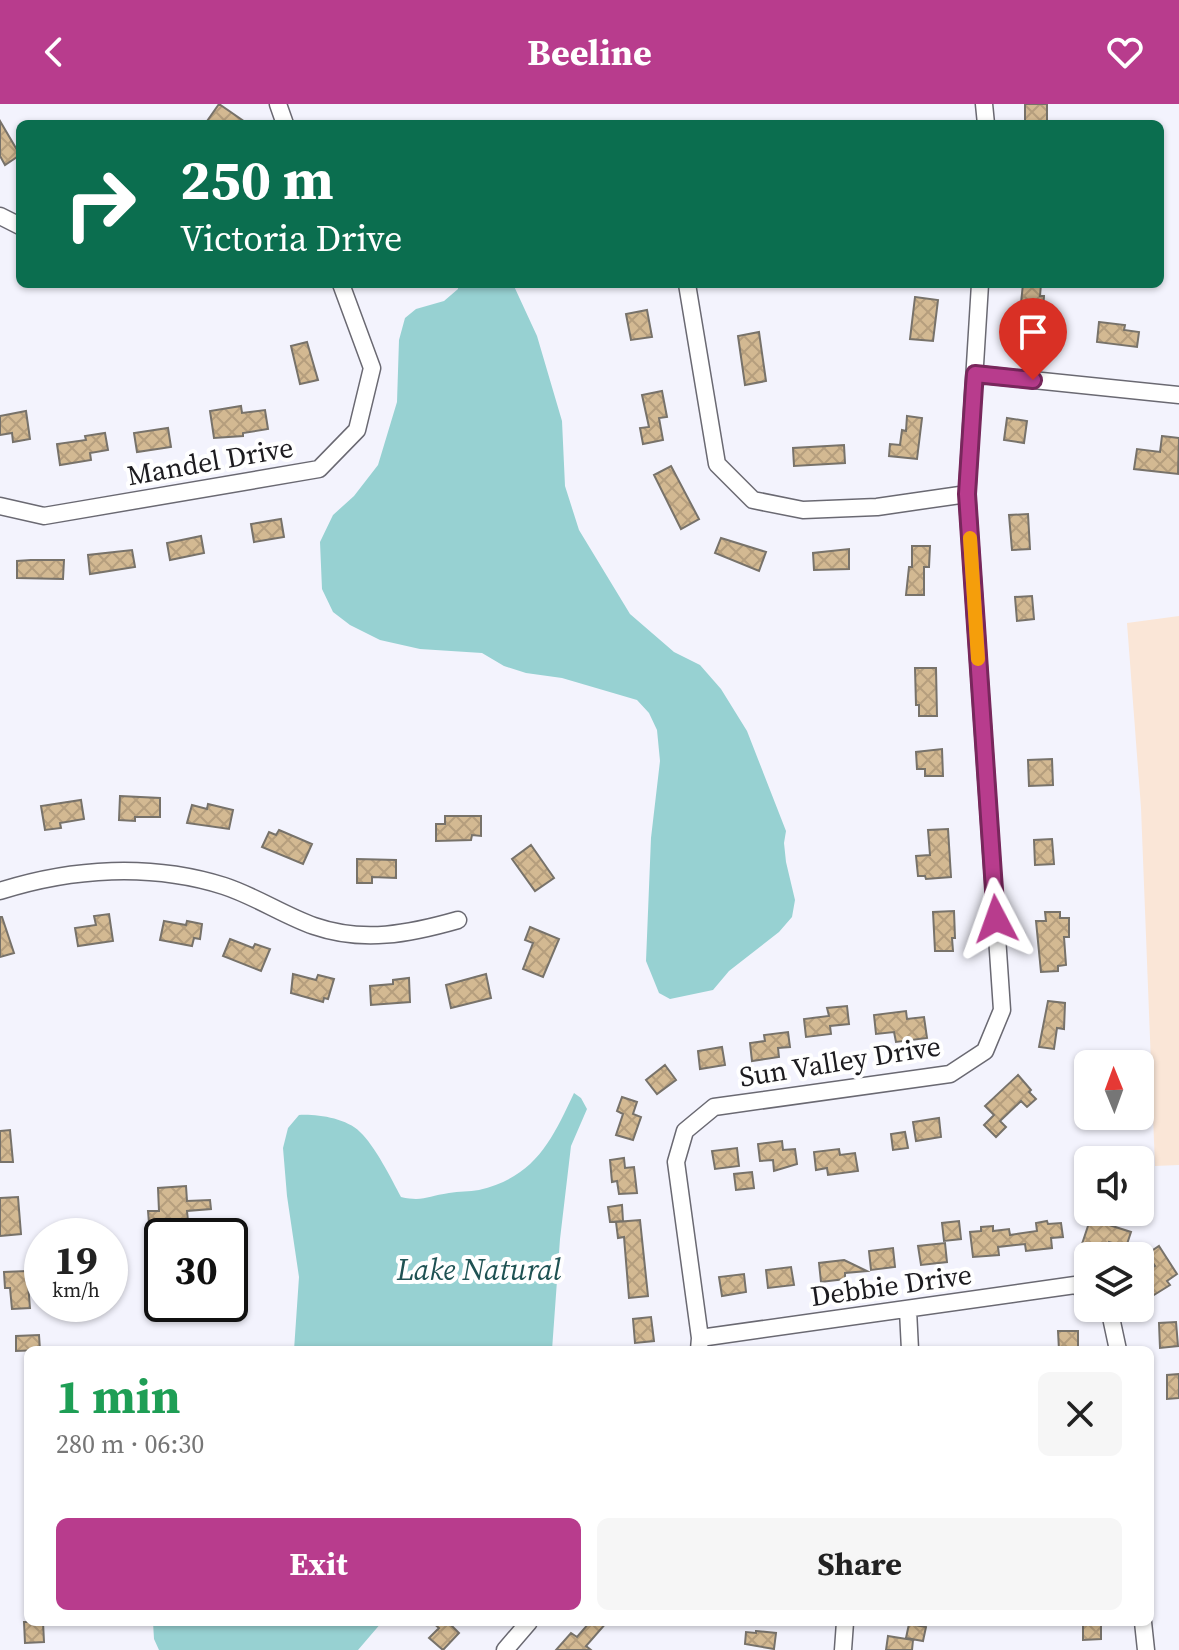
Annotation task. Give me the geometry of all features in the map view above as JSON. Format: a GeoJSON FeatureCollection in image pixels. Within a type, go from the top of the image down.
{"type":"FeatureCollection","features":[{"type":"Feature","properties":{"kind":"street","name":"Mandel Drive"},"geometry":{"type":"LineString","coordinates":[[0,506],[44,516],[319,469],[357,430],[372,368],[342,288]]}},
{"type":"Feature","properties":{"kind":"street"},"geometry":{"type":"LineString","coordinates":[[688,288],[717,464],[753,500],[803,510],[877,507],[967,494]]}},
{"type":"Feature","properties":{"kind":"street","name":"Sun Valley Drive"},"geometry":{"type":"LineString","coordinates":[[699,1344],[676,1162],[685,1131],[714,1107],[950,1074],[985,1051],[1002,1010],[967,494],[980,288]]}},
{"type":"Feature","properties":{"kind":"street"},"geometry":{"type":"LineString","coordinates":[[975,374],[1179,395]]}},
{"type":"Feature","properties":{"kind":"street"},"geometry":{"type":"LineString","coordinates":[[0,891],[65,874],[150,872],[185,876],[226,887],[314,926],[353,936],[418,932],[458,920]]}},
{"type":"Feature","properties":{"kind":"street","name":"Debbie Drive"},"geometry":{"type":"LineString","coordinates":[[699,1344],[1074,1285]]}},
{"type":"Feature","properties":{"kind":"street"},"geometry":{"type":"LineString","coordinates":[[908,1310],[910,1346]]}},
{"type":"Feature","properties":{"kind":"street"},"geometry":{"type":"LineString","coordinates":[[1112,1322],[1117,1346]]}},
{"type":"Feature","properties":{"kind":"street"},"geometry":{"type":"LineString","coordinates":[[505,1650],[526,1626]]}},
{"type":"Feature","properties":{"kind":"street"},"geometry":{"type":"LineString","coordinates":[[843,1650],[845,1626]]}},
{"type":"Feature","properties":{"kind":"street"},"geometry":{"type":"LineString","coordinates":[[1143,1626],[1146,1650]]}},
{"type":"Feature","properties":{"kind":"shaded area"},"geometry":{"type":"Polygon","coordinates":[[[1179,616],[1179,1165],[1155,1166],[1154,1050],[1150,1050],[1141,808],[1127,623],[1179,616]]]}},
{"type":"Feature","properties":{"kind":"water"},"geometry":{"type":"Polygon","coordinates":[[[515,288],[537,336],[562,421],[565,486],[579,530],[630,614],[674,652],[700,665],[721,689],[747,731],[786,831],[786,862],[795,900],[792,917],[779,932],[729,971],[713,990],[670,999],[659,993],[646,961],[651,838],[660,761],[657,730],[649,713],[637,700],[562,678],[526,673],[504,666],[482,653],[420,649],[380,640],[350,625],[333,612],[322,589],[320,542],[333,515],[354,496],[378,465],[397,402],[399,340],[405,318],[416,309],[444,301],[458,289],[515,288]]]}},
{"type":"Feature","properties":{"kind":"water","name":"Lake Natural"},"geometry":{"type":"Polygon","coordinates":[[[574,1093],[587,1109],[571,1146],[552,1346],[294,1346],[299,1277],[283,1148],[288,1128],[299,1115],[331,1118],[354,1127],[377,1154],[401,1197],[420,1199],[479,1190],[514,1176],[539,1154],[558,1126],[574,1093]]]}},
{"type":"Feature","properties":{"kind":"water"},"geometry":{"type":"Polygon","coordinates":[[[153,1626],[379,1626],[358,1650],[159,1650],[153,1626]]]}},
{"type":"Feature","properties":{"kind":"building"},"geometry":{"type":"Polygon","coordinates":[[[219,104],[242,120],[208,120],[219,104]]]}},
{"type":"Feature","properties":{"kind":"building"},"geometry":{"type":"Polygon","coordinates":[[[1025,104],[1047,104],[1047,120],[1025,120],[1025,104]]]}},
{"type":"Feature","properties":{"kind":"building"},"geometry":{"type":"Polygon","coordinates":[[[0,121],[16,148],[16,158],[5,165],[0,156],[0,121]]]}},
{"type":"Feature","properties":{"kind":"building"},"geometry":{"type":"Polygon","coordinates":[[[1023,288],[1041,288],[1040,296],[1044,296],[1042,324],[1019,322],[1023,288]]]}},
{"type":"Feature","properties":{"kind":"building"},"geometry":{"type":"Polygon","coordinates":[[[915,297],[938,300],[933,341],[910,339],[915,297]]]}},
{"type":"Feature","properties":{"kind":"building"},"geometry":{"type":"Polygon","coordinates":[[[647,310],[652,337],[631,340],[626,314],[647,310]]]}},
{"type":"Feature","properties":{"kind":"building"},"geometry":{"type":"Polygon","coordinates":[[[1099,322],[1125,325],[1124,330],[1139,332],[1137,347],[1097,342],[1099,322]]]}},
{"type":"Feature","properties":{"kind":"building"},"geometry":{"type":"Polygon","coordinates":[[[759,332],[766,381],[745,385],[738,336],[759,332]]]}},
{"type":"Feature","properties":{"kind":"building"},"geometry":{"type":"Polygon","coordinates":[[[307,342],[318,380],[300,384],[291,346],[307,342]]]}},
{"type":"Feature","properties":{"kind":"building"},"geometry":{"type":"Polygon","coordinates":[[[662,391],[667,417],[659,418],[663,440],[643,444],[640,428],[649,427],[642,395],[662,391]]]}},
{"type":"Feature","properties":{"kind":"building"},"geometry":{"type":"Polygon","coordinates":[[[241,406],[242,413],[265,410],[268,429],[243,433],[243,436],[214,438],[210,411],[241,406]]]}},
{"type":"Feature","properties":{"kind":"building"},"geometry":{"type":"Polygon","coordinates":[[[26,411],[30,439],[13,442],[12,433],[0,435],[0,416],[26,411]]]}},
{"type":"Feature","properties":{"kind":"building"},"geometry":{"type":"Polygon","coordinates":[[[907,416],[922,418],[917,459],[889,456],[890,444],[900,445],[902,430],[906,431],[907,416]]]}},
{"type":"Feature","properties":{"kind":"building"},"geometry":{"type":"Polygon","coordinates":[[[1007,418],[1027,421],[1024,443],[1004,440],[1007,418]]]}},
{"type":"Feature","properties":{"kind":"building"},"geometry":{"type":"Polygon","coordinates":[[[168,428],[171,447],[137,452],[134,433],[168,428]]]}},
{"type":"Feature","properties":{"kind":"building"},"geometry":{"type":"Polygon","coordinates":[[[105,433],[108,450],[90,453],[91,460],[60,465],[57,444],[86,440],[85,436],[105,433]]]}},
{"type":"Feature","properties":{"kind":"building"},"geometry":{"type":"Polygon","coordinates":[[[1162,436],[1179,438],[1178,474],[1134,469],[1137,449],[1160,452],[1162,436]]]}},
{"type":"Feature","properties":{"kind":"building"},"geometry":{"type":"Polygon","coordinates":[[[844,445],[845,463],[794,466],[793,448],[844,445]]]}},
{"type":"Feature","properties":{"kind":"building"},"geometry":{"type":"Polygon","coordinates":[[[671,466],[699,519],[681,529],[654,475],[671,466]]]}},
{"type":"Feature","properties":{"kind":"building"},"geometry":{"type":"Polygon","coordinates":[[[1028,514],[1030,549],[1012,550],[1009,515],[1028,514]]]}},
{"type":"Feature","properties":{"kind":"building"},"geometry":{"type":"Polygon","coordinates":[[[281,519],[284,537],[254,542],[251,524],[281,519]]]}},
{"type":"Feature","properties":{"kind":"building"},"geometry":{"type":"Polygon","coordinates":[[[201,536],[204,553],[170,560],[167,543],[201,536]]]}},
{"type":"Feature","properties":{"kind":"building"},"geometry":{"type":"Polygon","coordinates":[[[721,538],[766,552],[759,571],[715,553],[721,538]]]}},
{"type":"Feature","properties":{"kind":"building"},"geometry":{"type":"Polygon","coordinates":[[[912,546],[930,546],[929,567],[924,567],[924,595],[906,595],[909,567],[912,567],[912,546]]]}},
{"type":"Feature","properties":{"kind":"building"},"geometry":{"type":"Polygon","coordinates":[[[849,549],[849,569],[814,570],[813,553],[849,549]]]}},
{"type":"Feature","properties":{"kind":"building"},"geometry":{"type":"Polygon","coordinates":[[[132,550],[135,567],[90,574],[88,555],[132,550]]]}},
{"type":"Feature","properties":{"kind":"building"},"geometry":{"type":"Polygon","coordinates":[[[64,560],[63,579],[17,578],[17,561],[64,560]]]}},
{"type":"Feature","properties":{"kind":"building"},"geometry":{"type":"Polygon","coordinates":[[[1032,596],[1034,619],[1017,621],[1015,597],[1032,596]]]}},
{"type":"Feature","properties":{"kind":"building"},"geometry":{"type":"Polygon","coordinates":[[[915,668],[936,668],[937,716],[919,716],[915,668]]]}},
{"type":"Feature","properties":{"kind":"building"},"geometry":{"type":"Polygon","coordinates":[[[942,749],[943,776],[925,776],[925,769],[917,769],[916,752],[942,749]]]}},
{"type":"Feature","properties":{"kind":"building"},"geometry":{"type":"Polygon","coordinates":[[[1052,759],[1053,785],[1029,786],[1028,760],[1052,759]]]}},
{"type":"Feature","properties":{"kind":"building"},"geometry":{"type":"Polygon","coordinates":[[[120,796],[160,798],[160,817],[119,820],[120,796]]]}},
{"type":"Feature","properties":{"kind":"building"},"geometry":{"type":"Polygon","coordinates":[[[81,800],[84,819],[60,823],[61,828],[45,830],[41,806],[81,800]]]}},
{"type":"Feature","properties":{"kind":"building"},"geometry":{"type":"Polygon","coordinates":[[[208,804],[233,810],[229,829],[187,823],[192,805],[207,809],[208,804]]]}},
{"type":"Feature","properties":{"kind":"building"},"geometry":{"type":"Polygon","coordinates":[[[445,816],[481,816],[481,836],[472,835],[471,840],[436,841],[436,824],[445,824],[445,816]]]}},
{"type":"Feature","properties":{"kind":"building"},"geometry":{"type":"Polygon","coordinates":[[[948,829],[951,877],[926,879],[925,876],[918,876],[916,856],[930,855],[928,830],[948,829]]]}},
{"type":"Feature","properties":{"kind":"building"},"geometry":{"type":"Polygon","coordinates":[[[279,830],[312,844],[303,864],[262,847],[269,832],[276,835],[279,830]]]}},
{"type":"Feature","properties":{"kind":"building"},"geometry":{"type":"Polygon","coordinates":[[[1052,839],[1054,864],[1035,865],[1034,840],[1052,839]]]}},
{"type":"Feature","properties":{"kind":"building"},"geometry":{"type":"Polygon","coordinates":[[[531,845],[554,878],[535,891],[512,859],[531,845]]]}},
{"type":"Feature","properties":{"kind":"building"},"geometry":{"type":"Polygon","coordinates":[[[357,859],[396,860],[396,878],[372,877],[372,883],[357,883],[357,859]]]}},
{"type":"Feature","properties":{"kind":"building"},"geometry":{"type":"Polygon","coordinates":[[[954,911],[953,951],[935,951],[933,912],[954,911]]]}},
{"type":"Feature","properties":{"kind":"building"},"geometry":{"type":"Polygon","coordinates":[[[1045,912],[1060,912],[1060,918],[1069,918],[1069,937],[1064,937],[1066,965],[1058,966],[1058,971],[1041,972],[1036,921],[1046,921],[1045,912]]]}},
{"type":"Feature","properties":{"kind":"building"},"geometry":{"type":"Polygon","coordinates":[[[109,914],[113,941],[78,946],[75,928],[96,925],[94,916],[109,914]]]}},
{"type":"Feature","properties":{"kind":"building"},"geometry":{"type":"Polygon","coordinates":[[[0,917],[14,953],[0,957],[0,917]]]}},
{"type":"Feature","properties":{"kind":"building"},"geometry":{"type":"Polygon","coordinates":[[[164,921],[202,924],[200,939],[194,938],[192,946],[160,940],[164,921]]]}},
{"type":"Feature","properties":{"kind":"building"},"geometry":{"type":"Polygon","coordinates":[[[530,927],[559,939],[543,977],[523,969],[533,943],[525,940],[530,927]]]}},
{"type":"Feature","properties":{"kind":"building"},"geometry":{"type":"Polygon","coordinates":[[[230,939],[253,948],[255,944],[270,949],[261,971],[223,956],[230,939]]]}},
{"type":"Feature","properties":{"kind":"building"},"geometry":{"type":"Polygon","coordinates":[[[293,974],[316,980],[318,975],[334,979],[328,999],[324,998],[323,1002],[291,993],[293,974]]]}},
{"type":"Feature","properties":{"kind":"building"},"geometry":{"type":"Polygon","coordinates":[[[486,974],[491,998],[451,1008],[446,985],[486,974]]]}},
{"type":"Feature","properties":{"kind":"building"},"geometry":{"type":"Polygon","coordinates":[[[409,978],[410,1002],[371,1005],[370,986],[393,984],[393,980],[409,978]]]}},
{"type":"Feature","properties":{"kind":"building"},"geometry":{"type":"Polygon","coordinates":[[[1048,1001],[1065,1003],[1064,1029],[1057,1028],[1054,1049],[1039,1047],[1048,1001]]]}},
{"type":"Feature","properties":{"kind":"building"},"geometry":{"type":"Polygon","coordinates":[[[847,1006],[849,1024],[830,1026],[831,1034],[806,1037],[804,1019],[829,1016],[827,1008],[847,1006]]]}},
{"type":"Feature","properties":{"kind":"building"},"geometry":{"type":"Polygon","coordinates":[[[906,1011],[907,1019],[924,1017],[927,1038],[896,1042],[894,1032],[876,1034],[874,1015],[906,1011]]]}},
{"type":"Feature","properties":{"kind":"building"},"geometry":{"type":"Polygon","coordinates":[[[788,1032],[790,1047],[778,1048],[779,1057],[752,1061],[750,1043],[765,1041],[764,1035],[788,1032]]]}},
{"type":"Feature","properties":{"kind":"building"},"geometry":{"type":"Polygon","coordinates":[[[722,1047],[725,1065],[700,1069],[698,1051],[722,1047]]]}},
{"type":"Feature","properties":{"kind":"building"},"geometry":{"type":"Polygon","coordinates":[[[665,1065],[676,1080],[657,1094],[646,1080],[665,1065]]]}},
{"type":"Feature","properties":{"kind":"building"},"geometry":{"type":"Polygon","coordinates":[[[1018,1075],[1036,1099],[1027,1107],[1021,1101],[1000,1121],[1006,1127],[996,1137],[984,1125],[994,1115],[985,1106],[1018,1075]]]}},
{"type":"Feature","properties":{"kind":"building"},"geometry":{"type":"Polygon","coordinates":[[[622,1097],[637,1102],[633,1114],[641,1117],[633,1140],[616,1135],[623,1114],[617,1111],[622,1097]]]}},
{"type":"Feature","properties":{"kind":"building"},"geometry":{"type":"Polygon","coordinates":[[[939,1118],[941,1137],[916,1141],[913,1122],[939,1118]]]}},
{"type":"Feature","properties":{"kind":"building"},"geometry":{"type":"Polygon","coordinates":[[[10,1130],[13,1162],[0,1162],[0,1131],[10,1130]]]}},
{"type":"Feature","properties":{"kind":"building"},"geometry":{"type":"Polygon","coordinates":[[[905,1132],[908,1148],[893,1150],[891,1134],[905,1132]]]}},
{"type":"Feature","properties":{"kind":"building"},"geometry":{"type":"Polygon","coordinates":[[[782,1141],[783,1150],[795,1149],[797,1164],[774,1171],[773,1160],[760,1161],[758,1144],[782,1141]]]}},
{"type":"Feature","properties":{"kind":"building"},"geometry":{"type":"Polygon","coordinates":[[[737,1148],[739,1166],[715,1169],[712,1151],[737,1148]]]}},
{"type":"Feature","properties":{"kind":"building"},"geometry":{"type":"Polygon","coordinates":[[[839,1149],[840,1155],[855,1153],[858,1171],[828,1175],[827,1168],[816,1170],[814,1152],[839,1149]]]}},
{"type":"Feature","properties":{"kind":"building"},"geometry":{"type":"Polygon","coordinates":[[[624,1158],[625,1168],[634,1167],[637,1193],[619,1194],[617,1181],[612,1182],[610,1160],[624,1158]]]}},
{"type":"Feature","properties":{"kind":"building"},"geometry":{"type":"Polygon","coordinates":[[[752,1172],[754,1188],[736,1190],[734,1174],[752,1172]]]}},
{"type":"Feature","properties":{"kind":"building"},"geometry":{"type":"Polygon","coordinates":[[[186,1186],[187,1201],[210,1200],[211,1209],[187,1211],[188,1218],[149,1218],[148,1211],[159,1211],[158,1188],[186,1186]]]}},
{"type":"Feature","properties":{"kind":"building"},"geometry":{"type":"Polygon","coordinates":[[[18,1197],[21,1234],[0,1236],[0,1198],[18,1197]]]}},
{"type":"Feature","properties":{"kind":"building"},"geometry":{"type":"Polygon","coordinates":[[[622,1205],[623,1221],[610,1222],[608,1207],[622,1205]]]}},
{"type":"Feature","properties":{"kind":"building"},"geometry":{"type":"Polygon","coordinates":[[[640,1220],[648,1296],[629,1298],[624,1237],[618,1238],[616,1222],[640,1220]]]}},
{"type":"Feature","properties":{"kind":"building"},"geometry":{"type":"Polygon","coordinates":[[[959,1221],[961,1239],[944,1241],[942,1223],[959,1221]]]}},
{"type":"Feature","properties":{"kind":"building"},"geometry":{"type":"Polygon","coordinates":[[[1047,1221],[1048,1224],[1061,1223],[1063,1237],[1051,1238],[1052,1248],[1026,1251],[1025,1244],[998,1247],[999,1255],[973,1257],[970,1232],[993,1226],[993,1231],[1009,1229],[1010,1235],[1037,1231],[1036,1223],[1047,1221]]]}},
{"type":"Feature","properties":{"kind":"building"},"geometry":{"type":"Polygon","coordinates":[[[1088,1226],[1112,1226],[1131,1232],[1128,1242],[1083,1242],[1088,1226]]]}},
{"type":"Feature","properties":{"kind":"building"},"geometry":{"type":"Polygon","coordinates":[[[945,1243],[947,1262],[921,1265],[918,1246],[945,1243]]]}},
{"type":"Feature","properties":{"kind":"building"},"geometry":{"type":"Polygon","coordinates":[[[1159,1246],[1177,1274],[1167,1281],[1170,1285],[1154,1295],[1155,1266],[1154,1249],[1159,1246]]]}},
{"type":"Feature","properties":{"kind":"building"},"geometry":{"type":"Polygon","coordinates":[[[893,1248],[895,1267],[871,1270],[869,1251],[893,1248]]]}},
{"type":"Feature","properties":{"kind":"building"},"geometry":{"type":"Polygon","coordinates":[[[844,1260],[867,1271],[845,1273],[845,1279],[821,1282],[819,1263],[844,1260]]]}},
{"type":"Feature","properties":{"kind":"building"},"geometry":{"type":"Polygon","coordinates":[[[791,1267],[794,1285],[768,1288],[766,1270],[791,1267]]]}},
{"type":"Feature","properties":{"kind":"building"},"geometry":{"type":"Polygon","coordinates":[[[24,1271],[24,1308],[12,1309],[10,1288],[5,1288],[4,1272],[24,1271]]]}},
{"type":"Feature","properties":{"kind":"building"},"geometry":{"type":"Polygon","coordinates":[[[744,1274],[746,1292],[722,1296],[719,1277],[744,1274]]]}},
{"type":"Feature","properties":{"kind":"building"},"geometry":{"type":"Polygon","coordinates":[[[651,1317],[654,1341],[635,1343],[633,1319],[651,1317]]]}},
{"type":"Feature","properties":{"kind":"building"},"geometry":{"type":"Polygon","coordinates":[[[1176,1322],[1178,1346],[1160,1348],[1159,1323],[1176,1322]]]}},
{"type":"Feature","properties":{"kind":"building"},"geometry":{"type":"Polygon","coordinates":[[[1058,1331],[1078,1331],[1078,1346],[1059,1346],[1058,1331]]]}},
{"type":"Feature","properties":{"kind":"building"},"geometry":{"type":"Polygon","coordinates":[[[39,1335],[40,1346],[24,1346],[24,1351],[16,1351],[16,1336],[39,1335]]]}},
{"type":"Feature","properties":{"kind":"building"},"geometry":{"type":"Polygon","coordinates":[[[1179,1374],[1179,1398],[1167,1399],[1167,1375],[1179,1374]]]}},
{"type":"Feature","properties":{"kind":"building"},"geometry":{"type":"Polygon","coordinates":[[[24,1626],[43,1626],[44,1642],[25,1643],[24,1626]]]}},
{"type":"Feature","properties":{"kind":"building"},"geometry":{"type":"Polygon","coordinates":[[[437,1626],[452,1626],[459,1633],[443,1650],[429,1638],[439,1628],[437,1626]]]}},
{"type":"Feature","properties":{"kind":"building"},"geometry":{"type":"Polygon","coordinates":[[[587,1626],[604,1626],[586,1646],[591,1650],[556,1650],[571,1633],[577,1637],[587,1626]]]}},
{"type":"Feature","properties":{"kind":"building"},"geometry":{"type":"Polygon","coordinates":[[[909,1626],[926,1627],[923,1641],[906,1638],[909,1626]]]}},
{"type":"Feature","properties":{"kind":"building"},"geometry":{"type":"Polygon","coordinates":[[[1083,1626],[1101,1626],[1101,1639],[1083,1640],[1083,1626]]]}},
{"type":"Feature","properties":{"kind":"building"},"geometry":{"type":"Polygon","coordinates":[[[746,1632],[776,1633],[774,1649],[745,1644],[746,1632]]]}},
{"type":"Feature","properties":{"kind":"building"},"geometry":{"type":"Polygon","coordinates":[[[888,1636],[913,1640],[912,1650],[886,1650],[888,1636]]]}},
{"type":"Feature","properties":{"kind":"slow traffic"},"geometry":{"type":"LineString","coordinates":[[970,538],[978,659]]}},
{"type":"Feature","properties":{"kind":"route"},"geometry":{"type":"LineString","coordinates":[[996,919],[967,494],[974,386],[975,374],[1033,380]]}}]}
